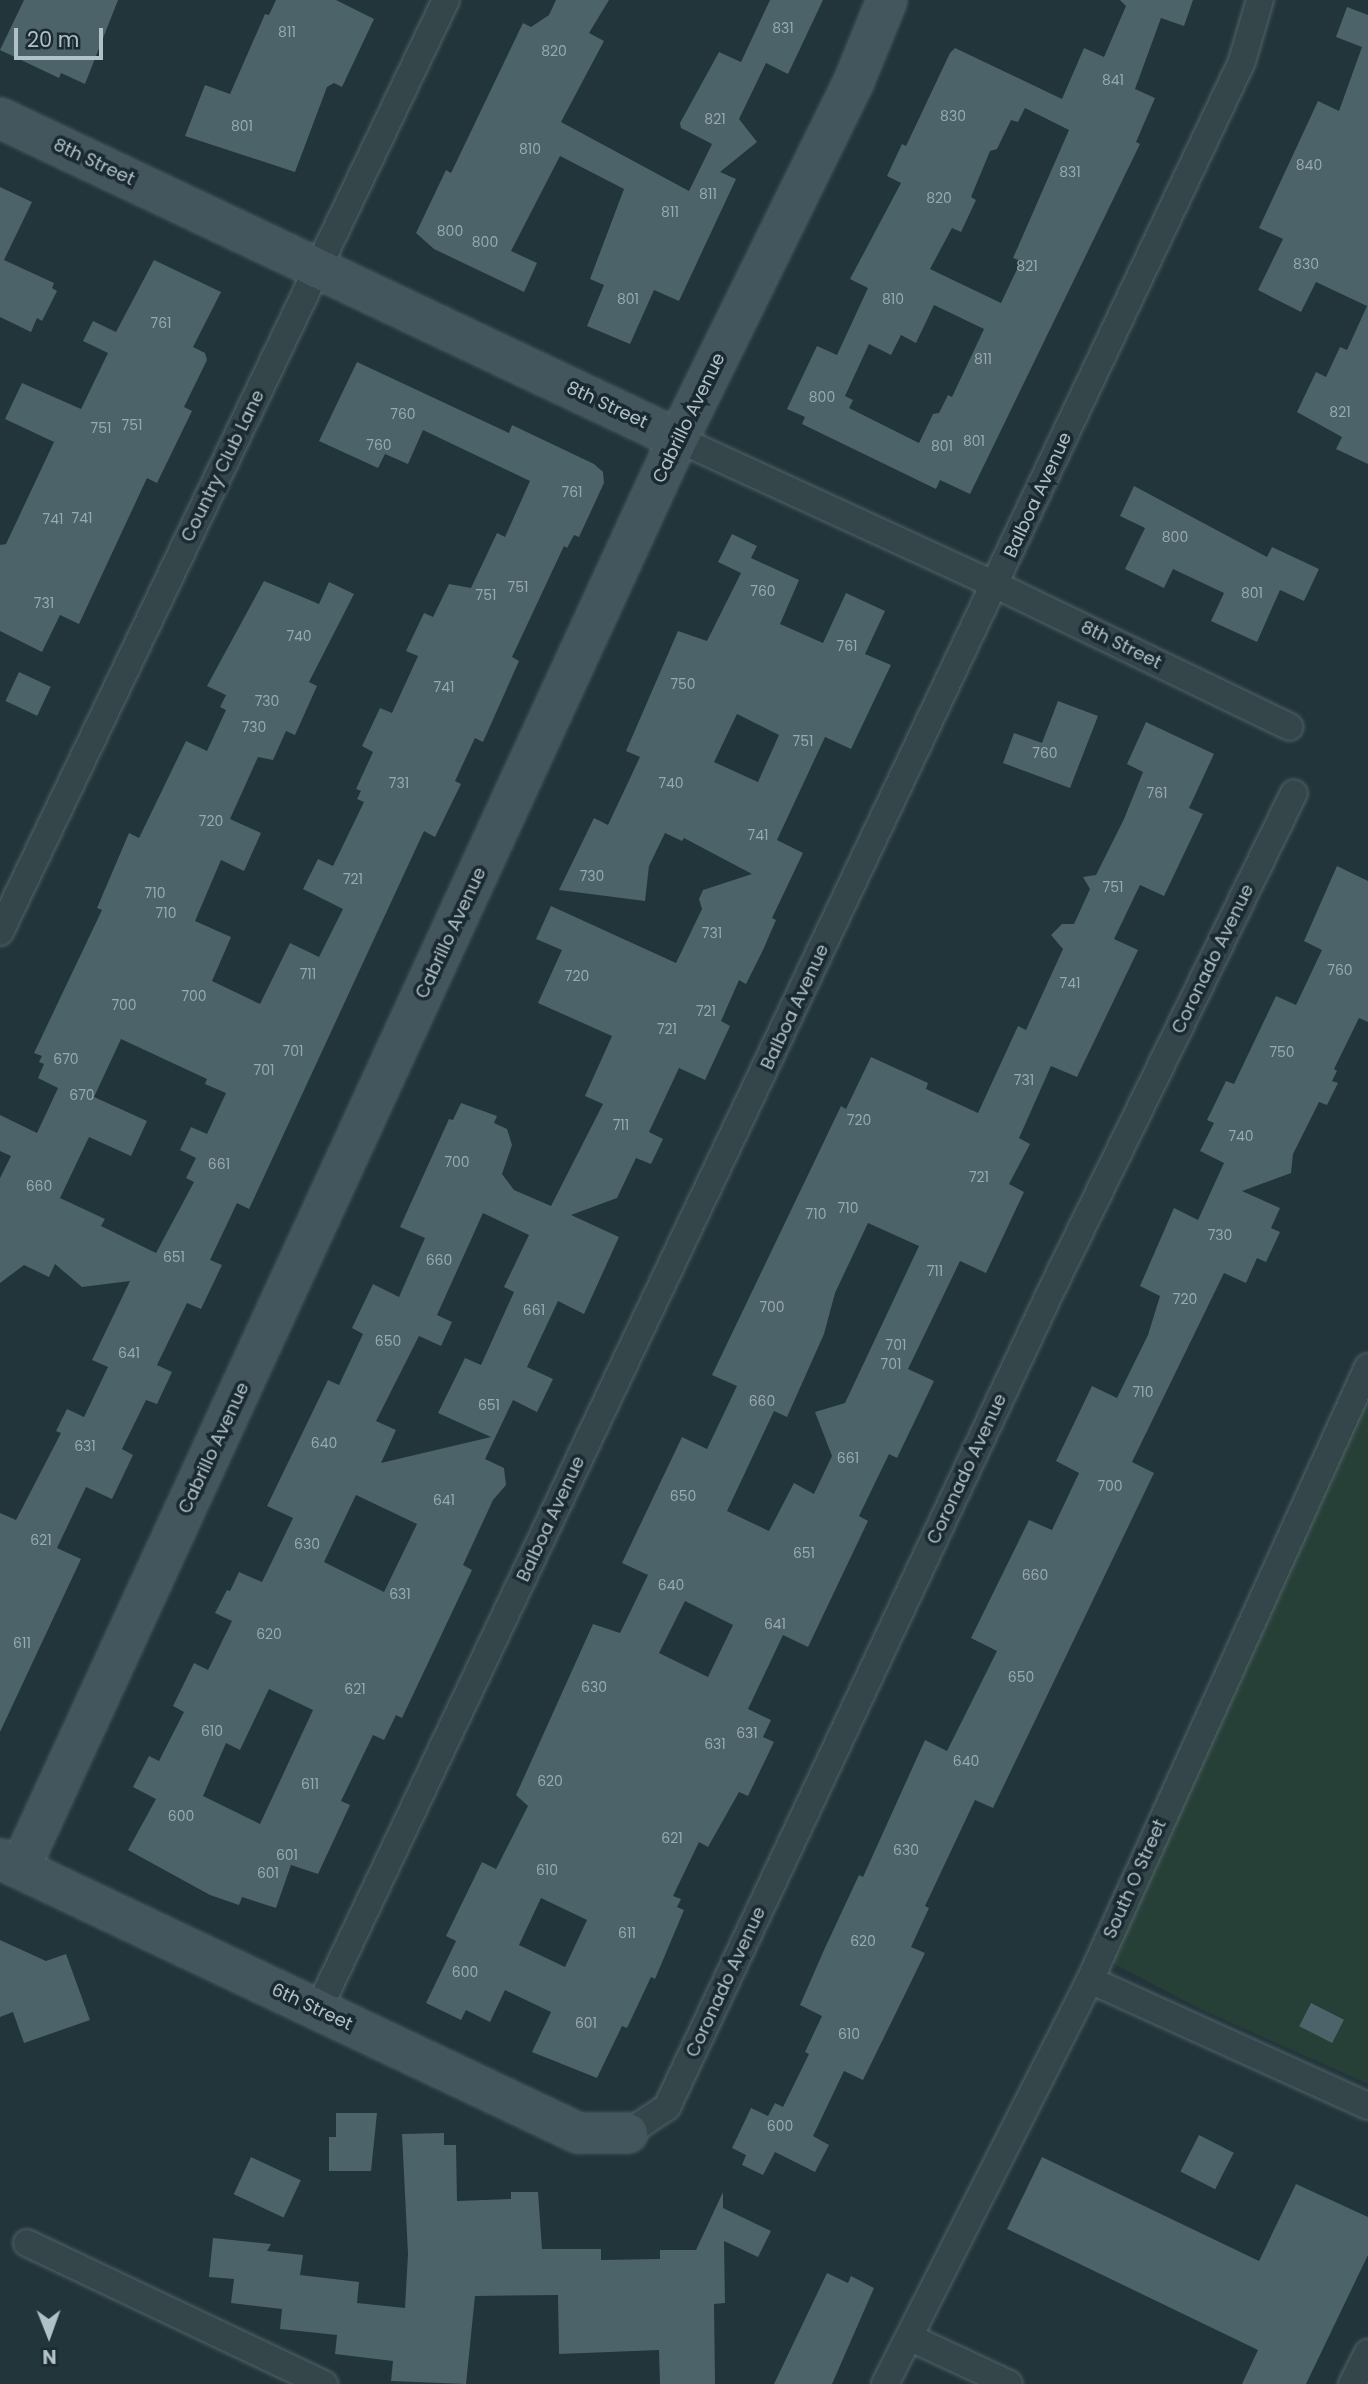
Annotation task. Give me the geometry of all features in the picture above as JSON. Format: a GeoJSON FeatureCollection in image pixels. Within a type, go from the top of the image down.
{"type":"FeatureCollection","features":[{"type":"Feature","properties":{"kind":"street","name":"Country Club Lane"},"geometry":{"type":"LineString","coordinates":[[0,932],[446,0]]}},
{"type":"Feature","properties":{"kind":"street","name":"Cabrillo Avenue"},"geometry":{"type":"LineString","coordinates":[[10,1864],[678,439],[854,81],[887,0]]}},
{"type":"Feature","properties":{"kind":"street","name":"Balboa Avenue"},"geometry":{"type":"LineString","coordinates":[[318,2010],[1242,61],[1260,0]]}},
{"type":"Feature","properties":{"kind":"street","name":"8th Street"},"geometry":{"type":"LineString","coordinates":[[0,118],[678,439],[996,584],[1290,727]]}},
{"type":"Feature","properties":{"kind":"street","name":"Coronado Avenue"},"geometry":{"type":"LineString","coordinates":[[628,2133],[667,2107],[1050,1293],[1294,793]]}},
{"type":"Feature","properties":{"kind":"street","name":"South O Street"},"geometry":{"type":"LineString","coordinates":[[885,2384],[911,2338],[1090,1980],[1368,1367]]}},
{"type":"Feature","properties":{"kind":"street","name":"6th Street"},"geometry":{"type":"LineString","coordinates":[[10,1864],[578,2133],[628,2133]]}},
{"type":"Feature","properties":{"kind":"street"},"geometry":{"type":"LineString","coordinates":[[1090,1980],[1368,2106]]}},
{"type":"Feature","properties":{"kind":"street"},"geometry":{"type":"LineString","coordinates":[[27,2243],[324,2384]]}},
{"type":"Feature","properties":{"kind":"street"},"geometry":{"type":"LineString","coordinates":[[911,2338],[1009,2384]]}},
{"type":"Feature","properties":{"kind":"street"},"geometry":{"type":"LineString","coordinates":[[1352,2384],[1368,2353]]}},
{"type":"Feature","properties":{"kind":"green space"},"geometry":{"type":"Polygon","coordinates":[[[1368,1388],[1368,2084],[1200,2009],[1111,1962],[1368,1388]]]}},
{"type":"Feature","properties":{"kind":"building"},"geometry":{"type":"Polygon","coordinates":[[[24,0],[118,0],[85,84],[61,73],[59,78],[0,50],[24,0]]]}},
{"type":"Feature","properties":{"kind":"building"},"geometry":{"type":"Polygon","coordinates":[[[276,0],[336,0],[374,19],[342,87],[334,83],[327,87],[295,172],[185,136],[205,85],[230,94],[265,14],[269,15],[276,0]]]}},
{"type":"Feature","properties":{"kind":"building"},"geometry":{"type":"Polygon","coordinates":[[[556,0],[609,0],[589,33],[604,41],[561,122],[689,191],[712,144],[681,128],[680,123],[719,52],[741,62],[770,0],[823,0],[788,74],[766,63],[739,119],[757,142],[720,172],[736,179],[679,301],[654,290],[630,344],[587,326],[604,285],[590,279],[624,189],[560,156],[511,251],[537,263],[524,292],[434,249],[416,233],[446,170],[451,173],[523,23],[531,27],[549,15],[556,0]]]}},
{"type":"Feature","properties":{"kind":"building"},"geometry":{"type":"Polygon","coordinates":[[[1120,0],[1193,0],[1184,26],[1161,18],[1135,89],[1155,98],[1136,142],[1140,144],[970,494],[940,480],[936,489],[802,424],[805,417],[787,409],[817,346],[837,355],[868,288],[850,279],[901,183],[887,176],[902,144],[906,146],[950,53],[955,48],[1062,99],[1084,48],[1104,57],[1126,6],[1120,0]],[[1025,108],[1018,122],[1011,120],[997,149],[990,151],[971,197],[976,200],[961,232],[952,228],[930,269],[1001,303],[1021,261],[1013,258],[1069,130],[1025,108]],[[934,305],[916,343],[901,335],[891,355],[869,344],[845,396],[853,400],[849,408],[919,443],[933,414],[939,413],[948,395],[952,397],[984,329],[934,305]]]}},
{"type":"Feature","properties":{"kind":"building"},"geometry":{"type":"Polygon","coordinates":[[[1347,7],[1368,15],[1368,464],[1336,449],[1342,437],[1297,412],[1316,372],[1326,377],[1340,347],[1347,350],[1367,306],[1316,282],[1301,312],[1258,290],[1283,239],[1259,228],[1318,101],[1339,111],[1362,47],[1336,37],[1347,7]]]}},
{"type":"Feature","properties":{"kind":"building"},"geometry":{"type":"Polygon","coordinates":[[[0,187],[32,202],[4,260],[54,283],[52,288],[57,291],[42,321],[37,318],[31,332],[0,317],[0,187]]]}},
{"type":"Feature","properties":{"kind":"building"},"geometry":{"type":"Polygon","coordinates":[[[154,260],[221,292],[193,347],[205,353],[207,360],[184,407],[192,411],[157,483],[147,478],[79,624],[60,615],[42,652],[0,631],[0,545],[6,544],[54,442],[5,419],[22,383],[81,409],[108,353],[83,341],[93,321],[116,332],[154,260]]]}},
{"type":"Feature","properties":{"kind":"building"},"geometry":{"type":"Polygon","coordinates":[[[357,362],[509,433],[512,425],[594,464],[603,472],[604,483],[579,537],[574,535],[567,548],[564,546],[512,657],[519,661],[483,742],[475,738],[455,781],[461,784],[435,837],[424,831],[249,1209],[237,1203],[210,1260],[222,1265],[201,1309],[187,1303],[157,1365],[172,1372],[157,1404],[146,1400],[122,1449],[133,1455],[112,1499],[86,1487],[57,1548],[81,1559],[0,1732],[0,1513],[16,1520],[61,1433],[56,1431],[67,1409],[84,1417],[108,1367],[92,1360],[130,1281],[82,1287],[55,1264],[49,1277],[24,1265],[0,1283],[0,1178],[11,1156],[0,1151],[0,1115],[37,1133],[58,1088],[38,1078],[44,1064],[39,1062],[42,1056],[34,1053],[102,910],[97,908],[129,833],[139,838],[186,741],[207,751],[226,710],[220,707],[226,695],[207,686],[264,581],[319,604],[329,582],[354,594],[309,682],[317,686],[295,735],[286,731],[273,760],[258,757],[230,819],[261,833],[244,871],[221,860],[195,921],[231,937],[212,981],[260,1004],[290,943],[319,957],[343,909],[303,889],[318,859],[333,866],[364,802],[357,799],[361,791],[356,789],[373,752],[362,746],[380,708],[392,713],[418,656],[406,651],[424,613],[433,617],[449,584],[471,588],[497,533],[505,537],[530,481],[423,430],[408,464],[385,454],[378,468],[319,441],[357,362]],[[121,1039],[94,1097],[147,1121],[131,1156],[89,1137],[60,1198],[105,1219],[101,1226],[156,1253],[194,1182],[186,1178],[196,1158],[180,1150],[191,1127],[207,1134],[226,1093],[205,1084],[207,1079],[121,1039]]]}},
{"type":"Feature","properties":{"kind":"building"},"geometry":{"type":"Polygon","coordinates":[[[1134,486],[1267,557],[1272,547],[1319,569],[1304,601],[1280,590],[1257,642],[1211,621],[1224,593],[1173,569],[1164,588],[1125,569],[1145,528],[1120,516],[1134,486]]]}},
{"type":"Feature","properties":{"kind":"building"},"geometry":{"type":"Polygon","coordinates":[[[732,534],[757,546],[751,558],[799,580],[780,624],[823,643],[846,593],[885,611],[865,654],[891,665],[851,749],[825,737],[777,840],[803,853],[772,918],[776,920],[763,950],[746,984],[739,980],[721,1021],[730,1026],[705,1080],[679,1068],[649,1132],[663,1139],[651,1164],[636,1158],[617,1198],[571,1215],[619,1237],[584,1314],[558,1301],[527,1367],[553,1379],[537,1412],[513,1400],[485,1459],[504,1468],[506,1485],[493,1500],[463,1565],[472,1570],[402,1718],[396,1715],[384,1740],[373,1735],[341,1801],[350,1805],[318,1874],[291,1865],[276,1908],[242,1897],[239,1905],[210,1895],[128,1850],[156,1799],[133,1787],[149,1756],[159,1761],[184,1712],[173,1706],[194,1663],[208,1670],[232,1621],[215,1613],[227,1590],[230,1591],[239,1572],[262,1582],[293,1518],[267,1506],[328,1380],[339,1385],[363,1334],[352,1328],[373,1284],[399,1297],[425,1238],[400,1227],[449,1119],[453,1120],[461,1103],[497,1116],[494,1123],[507,1129],[512,1145],[502,1174],[514,1190],[551,1206],[603,1104],[585,1096],[612,1036],[538,1003],[562,950],[536,939],[551,906],[676,963],[702,909],[699,899],[703,890],[752,874],[684,838],[682,841],[665,833],[649,866],[645,901],[559,890],[594,818],[608,825],[640,757],[626,751],[678,631],[707,641],[741,573],[718,562],[732,534]],[[737,714],[714,762],[758,782],[779,735],[737,714]],[[483,1213],[437,1315],[452,1322],[441,1346],[419,1336],[376,1421],[396,1430],[381,1463],[491,1437],[438,1413],[465,1358],[481,1365],[514,1292],[504,1287],[529,1235],[483,1213]],[[356,1495],[324,1562],[384,1592],[417,1524],[356,1495]],[[269,1689],[240,1750],[226,1743],[203,1796],[260,1824],[313,1710],[269,1689]]]}},
{"type":"Feature","properties":{"kind":"building"},"geometry":{"type":"Polygon","coordinates":[[[19,672],[51,687],[37,716],[5,701],[19,672]]]}},
{"type":"Feature","properties":{"kind":"building"},"geometry":{"type":"Polygon","coordinates":[[[1058,701],[1098,716],[1070,788],[1003,763],[1014,733],[1042,743],[1058,701]]]}},
{"type":"Feature","properties":{"kind":"building"},"geometry":{"type":"Polygon","coordinates":[[[1146,722],[1214,754],[1189,808],[1203,814],[1164,896],[1140,885],[1114,939],[1138,950],[1077,1077],[1051,1066],[1019,1138],[1030,1144],[1009,1184],[1024,1192],[986,1273],[960,1261],[908,1369],[934,1381],[897,1458],[889,1454],[859,1516],[868,1521],[808,1647],[783,1635],[748,1709],[771,1720],[763,1737],[774,1742],[748,1796],[739,1792],[708,1847],[699,1842],[673,1896],[681,1899],[677,1907],[684,1910],[655,1979],[651,1977],[627,2028],[622,2026],[597,2078],[532,2052],[551,2012],[505,1990],[490,2022],[466,2010],[461,2020],[426,2003],[456,1941],[446,1936],[482,1862],[496,1869],[528,1806],[516,1795],[593,1624],[620,1633],[648,1575],[622,1563],[682,1437],[707,1449],[737,1386],[712,1375],[841,1106],[846,1109],[871,1057],[928,1083],[926,1089],[978,1113],[1018,1026],[1026,1030],[1063,949],[1051,935],[1062,924],[1074,924],[1090,889],[1083,877],[1096,875],[1124,819],[1143,772],[1127,764],[1146,722]],[[868,1223],[835,1293],[824,1334],[787,1417],[774,1411],[727,1511],[769,1531],[794,1483],[814,1494],[832,1456],[815,1412],[845,1403],[919,1246],[868,1223]],[[685,1601],[659,1653],[708,1677],[733,1625],[685,1601]],[[541,1898],[519,1945],[565,1967],[587,1920],[541,1898]]]}},
{"type":"Feature","properties":{"kind":"building"},"geometry":{"type":"Polygon","coordinates":[[[1337,866],[1368,881],[1368,1022],[1359,1018],[1334,1069],[1337,1071],[1332,1081],[1338,1083],[1327,1105],[1319,1102],[1293,1154],[1291,1173],[1242,1191],[1280,1208],[1271,1228],[1280,1232],[1266,1262],[1257,1258],[1246,1283],[1224,1273],[1132,1462],[1154,1473],[993,1808],[975,1800],[925,1906],[929,1908],[911,1947],[925,1953],[863,2080],[844,2071],[813,2136],[829,2145],[815,2172],[775,2152],[763,2175],[742,2165],[746,2155],[732,2148],[751,2108],[768,2116],[775,2103],[783,2107],[809,2054],[805,2052],[822,2016],[800,2005],[824,1950],[859,1875],[863,1877],[925,1740],[947,1751],[997,1651],[971,1638],[1029,1520],[1052,1530],[1079,1473],[1056,1461],[1092,1386],[1117,1398],[1148,1335],[1160,1296],[1140,1286],[1174,1208],[1198,1220],[1224,1163],[1200,1151],[1214,1123],[1207,1120],[1226,1081],[1234,1084],[1276,996],[1296,1005],[1322,950],[1304,941],[1337,866]]]}},
{"type":"Feature","properties":{"kind":"building"},"geometry":{"type":"Polygon","coordinates":[[[0,1940],[46,1961],[66,1954],[90,2020],[24,2043],[13,2012],[0,2017],[0,1940]]]}},
{"type":"Feature","properties":{"kind":"building"},"geometry":{"type":"Polygon","coordinates":[[[1311,2003],[1344,2020],[1332,2043],[1299,2026],[1311,2003]]]}},
{"type":"Feature","properties":{"kind":"building"},"geometry":{"type":"Polygon","coordinates":[[[336,2113],[377,2113],[371,2171],[329,2171],[329,2137],[336,2137],[336,2113]]]}},
{"type":"Feature","properties":{"kind":"building"},"geometry":{"type":"Polygon","coordinates":[[[444,2133],[444,2145],[456,2145],[457,2201],[511,2199],[511,2192],[538,2192],[542,2249],[601,2249],[601,2260],[660,2259],[660,2250],[696,2250],[723,2192],[723,2208],[771,2231],[758,2257],[724,2241],[725,2303],[714,2304],[715,2384],[660,2384],[659,2350],[559,2354],[558,2295],[475,2296],[466,2384],[391,2381],[393,2361],[335,2354],[337,2335],[280,2329],[282,2309],[231,2303],[234,2279],[209,2277],[213,2238],[271,2244],[267,2251],[303,2255],[300,2275],[359,2282],[357,2303],[405,2308],[408,2254],[402,2134],[444,2133]]]}},
{"type":"Feature","properties":{"kind":"building"},"geometry":{"type":"Polygon","coordinates":[[[1199,2135],[1234,2153],[1215,2189],[1180,2172],[1199,2135]]]}},
{"type":"Feature","properties":{"kind":"building"},"geometry":{"type":"Polygon","coordinates":[[[251,2157],[301,2180],[284,2217],[234,2194],[251,2157]]]}},
{"type":"Feature","properties":{"kind":"building"},"geometry":{"type":"Polygon","coordinates":[[[1042,2157],[1259,2261],[1296,2184],[1368,2217],[1368,2255],[1306,2384],[1242,2384],[1258,2350],[1007,2229],[1042,2157]]]}},
{"type":"Feature","properties":{"kind":"building"},"geometry":{"type":"Polygon","coordinates":[[[827,2273],[848,2283],[851,2276],[874,2288],[832,2384],[774,2384],[827,2273]]]}}]}
